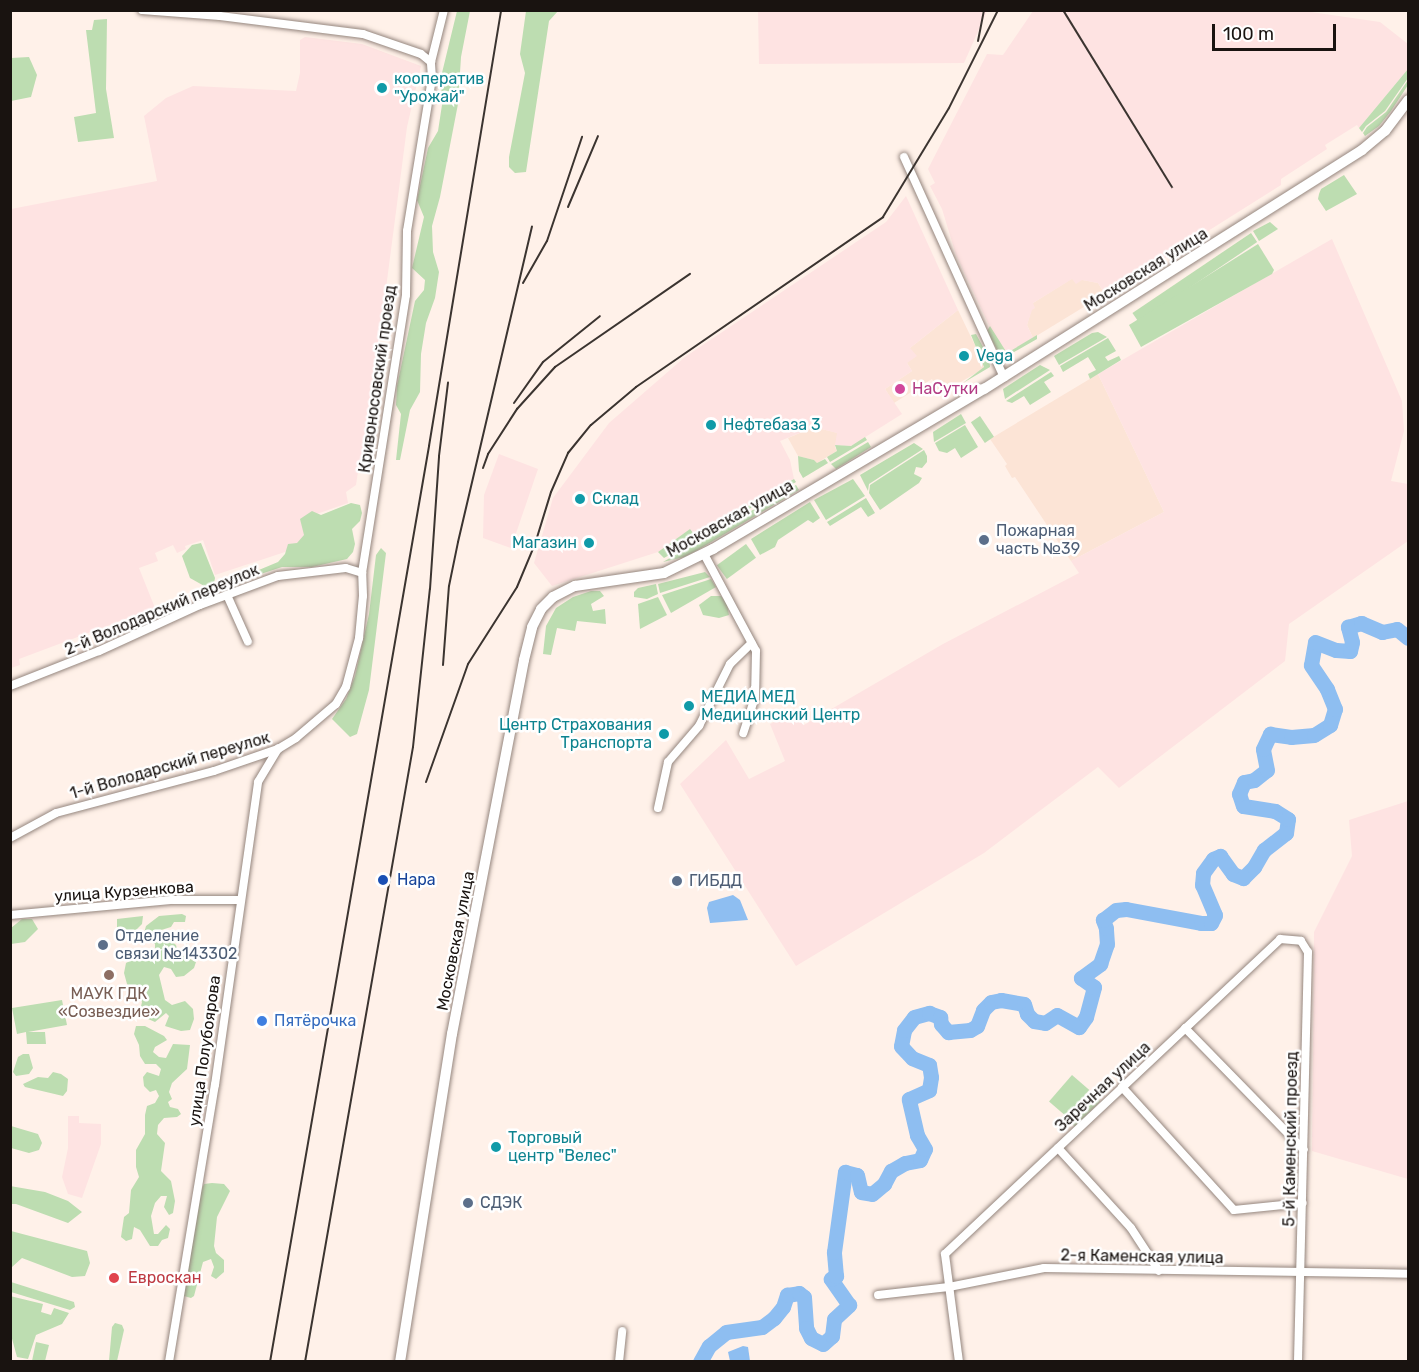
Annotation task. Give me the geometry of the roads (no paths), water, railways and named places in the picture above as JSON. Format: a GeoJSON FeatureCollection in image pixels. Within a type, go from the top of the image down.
{"type":"FeatureCollection","features":[{"type":"Feature","properties":{"kind":"main road","name":"Московская улица"},"geometry":{"type":"LineString","coordinates":[[403,1361],[445,1076],[533,622],[548,601],[567,589],[594,582],[664,573],[704,555],[1004,377],[1362,150],[1385,131],[1408,100]]}},
{"type":"Feature","properties":{"kind":"street"},"geometry":{"type":"LineString","coordinates":[[142,10],[219,16],[363,34],[421,54],[432,62]]}},
{"type":"Feature","properties":{"kind":"street","name":"Кривоносовский проезд"},"geometry":{"type":"LineString","coordinates":[[362,573],[406,295],[406,231],[432,78],[432,62],[444,10]]}},
{"type":"Feature","properties":{"kind":"street"},"geometry":{"type":"LineString","coordinates":[[904,157],[1004,377]]}},
{"type":"Feature","properties":{"kind":"street"},"geometry":{"type":"LineString","coordinates":[[704,555],[756,651],[755,698],[743,733]]}},
{"type":"Feature","properties":{"kind":"street","name":"2-й Володарский переулок"},"geometry":{"type":"LineString","coordinates":[[10,686],[278,576],[346,568],[362,573]]}},
{"type":"Feature","properties":{"kind":"street","name":"1-й Володарский переулок"},"geometry":{"type":"LineString","coordinates":[[10,838],[56,813],[214,771],[278,749],[296,738],[336,704],[346,687],[359,638],[363,596],[362,573]]}},
{"type":"Feature","properties":{"kind":"street"},"geometry":{"type":"LineString","coordinates":[[227,595],[248,642]]}},
{"type":"Feature","properties":{"kind":"street"},"geometry":{"type":"LineString","coordinates":[[658,808],[668,762],[699,726],[730,664],[752,644]]}},
{"type":"Feature","properties":{"kind":"street","name":"улица Полубоярова"},"geometry":{"type":"LineString","coordinates":[[169,1362],[215,1085],[239,900],[258,782],[278,749]]}},
{"type":"Feature","properties":{"kind":"street","name":"улица Курзенкова"},"geometry":{"type":"LineString","coordinates":[[10,915],[173,900],[239,900]]}},
{"type":"Feature","properties":{"kind":"street","name":"Заречная улица"},"geometry":{"type":"LineString","coordinates":[[949,1287],[945,1254],[1280,939]]}},
{"type":"Feature","properties":{"kind":"street","name":"5-й Каменский проезд"},"geometry":{"type":"LineString","coordinates":[[1280,939],[1301,941],[1308,952],[1299,1362]]}},
{"type":"Feature","properties":{"kind":"street"},"geometry":{"type":"LineString","coordinates":[[1185,1028],[1304,1149]]}},
{"type":"Feature","properties":{"kind":"street"},"geometry":{"type":"LineString","coordinates":[[1122,1088],[1234,1210],[1303,1203]]}},
{"type":"Feature","properties":{"kind":"street"},"geometry":{"type":"LineString","coordinates":[[1058,1148],[1131,1228],[1159,1270]]}},
{"type":"Feature","properties":{"kind":"street","name":"2-я Каменская улица"},"geometry":{"type":"LineString","coordinates":[[878,1294],[949,1287],[1044,1268],[1408,1274]]}},
{"type":"Feature","properties":{"kind":"street"},"geometry":{"type":"LineString","coordinates":[[949,1287],[959,1362]]}},
{"type":"Feature","properties":{"kind":"street"},"geometry":{"type":"LineString","coordinates":[[619,1362],[622,1331]]}},
{"type":"Feature","properties":{"kind":"water"},"geometry":{"type":"Polygon","coordinates":[[[733,895],[740,900],[748,920],[710,923],[707,908],[709,902],[733,895]]]}},
{"type":"Feature","properties":{"kind":"water"},"geometry":{"type":"Polygon","coordinates":[[[743,1346],[748,1347],[750,1361],[730,1361],[728,1352],[743,1346]]]}},
{"type":"Feature","properties":{"kind":"waterway"},"geometry":{"type":"LineString","coordinates":[[700,1362],[709,1346],[726,1332],[762,1327],[774,1318],[783,1307],[787,1295],[799,1293],[804,1297],[806,1328],[811,1338],[823,1344],[832,1336],[834,1319],[849,1305],[831,1279],[836,1276],[834,1252],[845,1172],[857,1175],[861,1192],[872,1194],[884,1184],[891,1171],[905,1163],[920,1160],[925,1149],[917,1135],[909,1099],[929,1090],[931,1077],[929,1065],[912,1058],[901,1046],[904,1030],[914,1017],[929,1013],[940,1017],[941,1024],[948,1032],[970,1030],[977,1026],[983,1010],[991,1002],[1001,1000],[1024,1004],[1027,1014],[1034,1021],[1045,1023],[1057,1015],[1079,1027],[1086,1017],[1094,987],[1081,978],[1100,964],[1107,944],[1103,920],[1116,910],[1126,909],[1211,923],[1215,915],[1202,885],[1203,873],[1213,859],[1220,856],[1233,874],[1243,878],[1254,867],[1264,850],[1286,833],[1288,819],[1275,811],[1243,806],[1239,794],[1244,782],[1254,780],[1267,770],[1263,749],[1270,734],[1291,737],[1314,735],[1330,725],[1335,709],[1327,689],[1311,665],[1315,642],[1336,650],[1350,651],[1352,642],[1348,627],[1361,623],[1382,632],[1397,629],[1408,638]]}},
{"type":"Feature","properties":{"kind":"railway"},"geometry":{"type":"LineString","coordinates":[[270,1362],[429,446],[501,10]]}},
{"type":"Feature","properties":{"kind":"railway"},"geometry":{"type":"LineString","coordinates":[[978,41],[984,10]]}},
{"type":"Feature","properties":{"kind":"railway"},"geometry":{"type":"LineString","coordinates":[[426,782],[468,664],[517,587],[535,544],[551,492],[568,453],[591,425],[636,387],[883,217],[949,108],[998,10]]}},
{"type":"Feature","properties":{"kind":"railway"},"geometry":{"type":"LineString","coordinates":[[1063,10],[1172,187]]}},
{"type":"Feature","properties":{"kind":"railway"},"geometry":{"type":"LineString","coordinates":[[568,207],[598,136]]}},
{"type":"Feature","properties":{"kind":"railway"},"geometry":{"type":"LineString","coordinates":[[523,283],[547,241],[582,137]]}},
{"type":"Feature","properties":{"kind":"railway"},"geometry":{"type":"LineString","coordinates":[[443,665],[449,586],[532,227]]}},
{"type":"Feature","properties":{"kind":"railway"},"geometry":{"type":"LineString","coordinates":[[483,468],[488,454],[517,409],[555,367],[690,274]]}},
{"type":"Feature","properties":{"kind":"railway"},"geometry":{"type":"LineString","coordinates":[[514,403],[543,362],[600,316]]}},
{"type":"Feature","properties":{"kind":"railway"},"geometry":{"type":"LineString","coordinates":[[305,1362],[413,747],[430,589],[439,456],[448,383]]}},
{"type":"Feature","properties":{"kind":"place","name":"кооператив \"Урожай\""},"geometry":{"type":"Point","coordinates":[382,88]}},
{"type":"Feature","properties":{"kind":"place","name":"Vega"},"geometry":{"type":"Point","coordinates":[964,356]}},
{"type":"Feature","properties":{"kind":"place","name":"НаСутки"},"geometry":{"type":"Point","coordinates":[900,389]}},
{"type":"Feature","properties":{"kind":"place","name":"Нефтебаза 3"},"geometry":{"type":"Point","coordinates":[711,425]}},
{"type":"Feature","properties":{"kind":"place","name":"Склад"},"geometry":{"type":"Point","coordinates":[580,499]}},
{"type":"Feature","properties":{"kind":"place","name":"Пожарная часть №39"},"geometry":{"type":"Point","coordinates":[984,540]}},
{"type":"Feature","properties":{"kind":"place","name":"Магазин"},"geometry":{"type":"Point","coordinates":[589,543]}},
{"type":"Feature","properties":{"kind":"place","name":"МЕДИА МЕД Медицинский Центр"},"geometry":{"type":"Point","coordinates":[689,706]}},
{"type":"Feature","properties":{"kind":"place","name":"Центр Страхования Транспорта"},"geometry":{"type":"Point","coordinates":[664,734]}},
{"type":"Feature","properties":{"kind":"place","name":"Нара"},"geometry":{"type":"Point","coordinates":[383,880]}},
{"type":"Feature","properties":{"kind":"place","name":"ГИБДД"},"geometry":{"type":"Point","coordinates":[677,881]}},
{"type":"Feature","properties":{"kind":"place","name":"Отделение связи №143302"},"geometry":{"type":"Point","coordinates":[103,945]}},
{"type":"Feature","properties":{"kind":"place","name":"МАУК ГДК «Созвездие»"},"geometry":{"type":"Point","coordinates":[109,975]}},
{"type":"Feature","properties":{"kind":"place","name":"Пятёрочка"},"geometry":{"type":"Point","coordinates":[262,1021]}},
{"type":"Feature","properties":{"kind":"place","name":"Торговый центр \"Велес\""},"geometry":{"type":"Point","coordinates":[496,1147]}},
{"type":"Feature","properties":{"kind":"place","name":"СДЭК"},"geometry":{"type":"Point","coordinates":[468,1203]}},
{"type":"Feature","properties":{"kind":"place","name":"Евроскан"},"geometry":{"type":"Point","coordinates":[114,1278]}}]}
